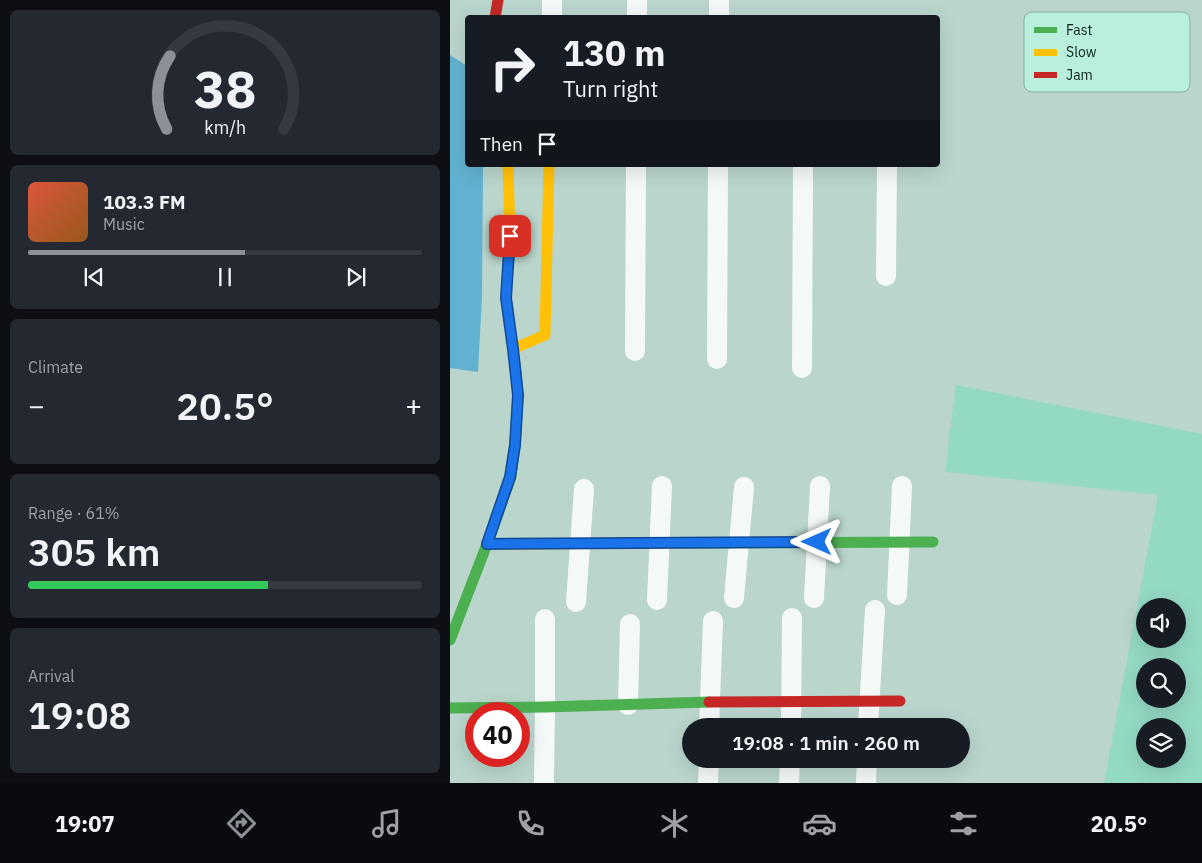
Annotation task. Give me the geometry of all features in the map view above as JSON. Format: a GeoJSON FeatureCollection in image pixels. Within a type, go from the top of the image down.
{"type":"FeatureCollection","features":[{"type":"Feature","properties":{"kind":"street"},"geometry":{"type":"LineString","coordinates":[[495,15],[498,0]]}},
{"type":"Feature","properties":{"kind":"street"},"geometry":{"type":"LineString","coordinates":[[552,0],[552,15]]}},
{"type":"Feature","properties":{"kind":"street"},"geometry":{"type":"LineString","coordinates":[[637,0],[637,15]]}},
{"type":"Feature","properties":{"kind":"street"},"geometry":{"type":"LineString","coordinates":[[719,0],[719,15]]}},
{"type":"Feature","properties":{"kind":"street"},"geometry":{"type":"LineString","coordinates":[[450,640],[487,544],[510,477],[515,445],[518,395],[506,298],[510,236],[508,167]]}},
{"type":"Feature","properties":{"kind":"street"},"geometry":{"type":"LineString","coordinates":[[513,349],[545,335],[549,167]]}},
{"type":"Feature","properties":{"kind":"street"},"geometry":{"type":"LineString","coordinates":[[635,351],[636,167]]}},
{"type":"Feature","properties":{"kind":"street"},"geometry":{"type":"LineString","coordinates":[[717,358],[718,167]]}},
{"type":"Feature","properties":{"kind":"street"},"geometry":{"type":"LineString","coordinates":[[802,368],[803,167]]}},
{"type":"Feature","properties":{"kind":"street"},"geometry":{"type":"LineString","coordinates":[[886,276],[887,167]]}},
{"type":"Feature","properties":{"kind":"street"},"geometry":{"type":"LineString","coordinates":[[657,600],[662,486]]}},
{"type":"Feature","properties":{"kind":"street"},"geometry":{"type":"LineString","coordinates":[[814,598],[820,486]]}},
{"type":"Feature","properties":{"kind":"street"},"geometry":{"type":"LineString","coordinates":[[897,594],[902,486]]}},
{"type":"Feature","properties":{"kind":"street"},"geometry":{"type":"LineString","coordinates":[[734,598],[744,487]]}},
{"type":"Feature","properties":{"kind":"street"},"geometry":{"type":"LineString","coordinates":[[576,602],[584,489]]}},
{"type":"Feature","properties":{"kind":"street"},"geometry":{"type":"LineString","coordinates":[[487,544],[933,542]]}},
{"type":"Feature","properties":{"kind":"street"},"geometry":{"type":"LineString","coordinates":[[868,718],[875,610]]}},
{"type":"Feature","properties":{"kind":"street"},"geometry":{"type":"LineString","coordinates":[[790,718],[792,618]]}},
{"type":"Feature","properties":{"kind":"street"},"geometry":{"type":"LineString","coordinates":[[544,783],[546,707],[545,619]]}},
{"type":"Feature","properties":{"kind":"street"},"geometry":{"type":"LineString","coordinates":[[709,718],[713,621]]}},
{"type":"Feature","properties":{"kind":"street"},"geometry":{"type":"LineString","coordinates":[[628,705],[630,624]]}},
{"type":"Feature","properties":{"kind":"street"},"geometry":{"type":"LineString","coordinates":[[450,708],[710,702],[900,701]]}},
{"type":"Feature","properties":{"kind":"street"},"geometry":{"type":"LineString","coordinates":[[708,768],[708,783]]}},
{"type":"Feature","properties":{"kind":"street"},"geometry":{"type":"LineString","coordinates":[[789,783],[790,768]]}},
{"type":"Feature","properties":{"kind":"street"},"geometry":{"type":"LineString","coordinates":[[866,783],[867,768]]}},
{"type":"Feature","properties":{"kind":"path"},"geometry":{"type":"LineString","coordinates":[[450,24],[465,27]]}},
{"type":"Feature","properties":{"kind":"green space"},"geometry":{"type":"Polygon","coordinates":[[[956,385],[1202,434],[1202,783],[1104,783],[1136,612],[1136,648],[1186,648],[1186,598],[1139,598],[1158,495],[945,472],[956,385]]]}},
{"type":"Feature","properties":{"kind":"water"},"geometry":{"type":"Polygon","coordinates":[[[450,55],[465,65],[465,167],[483,167],[482,296],[478,372],[450,368],[450,55]]]}},
{"type":"Feature","properties":{"kind":"traffic: fast"},"geometry":{"type":"LineString","coordinates":[[450,640],[511,477],[518,395],[515,364]]}},
{"type":"Feature","properties":{"kind":"traffic: fast"},"geometry":{"type":"LineString","coordinates":[[679,543],[933,542]]}},
{"type":"Feature","properties":{"kind":"traffic: fast"},"geometry":{"type":"LineString","coordinates":[[450,708],[709,702]]}},
{"type":"Feature","properties":{"kind":"traffic: slow"},"geometry":{"type":"LineString","coordinates":[[508,167],[510,236],[506,298],[515,364]]}},
{"type":"Feature","properties":{"kind":"traffic: slow"},"geometry":{"type":"LineString","coordinates":[[513,349],[545,335],[549,167]]}},
{"type":"Feature","properties":{"kind":"traffic: slow"},"geometry":{"type":"LineString","coordinates":[[487,544],[679,543]]}},
{"type":"Feature","properties":{"kind":"traffic: jam"},"geometry":{"type":"LineString","coordinates":[[496,15],[498,0]]}},
{"type":"Feature","properties":{"kind":"traffic: jam"},"geometry":{"type":"LineString","coordinates":[[709,702],[900,701]]}},
{"type":"Feature","properties":{"kind":"route"},"geometry":{"type":"LineString","coordinates":[[510,236],[506,298],[518,395],[515,445],[510,477],[487,544],[817,542]]}}]}
